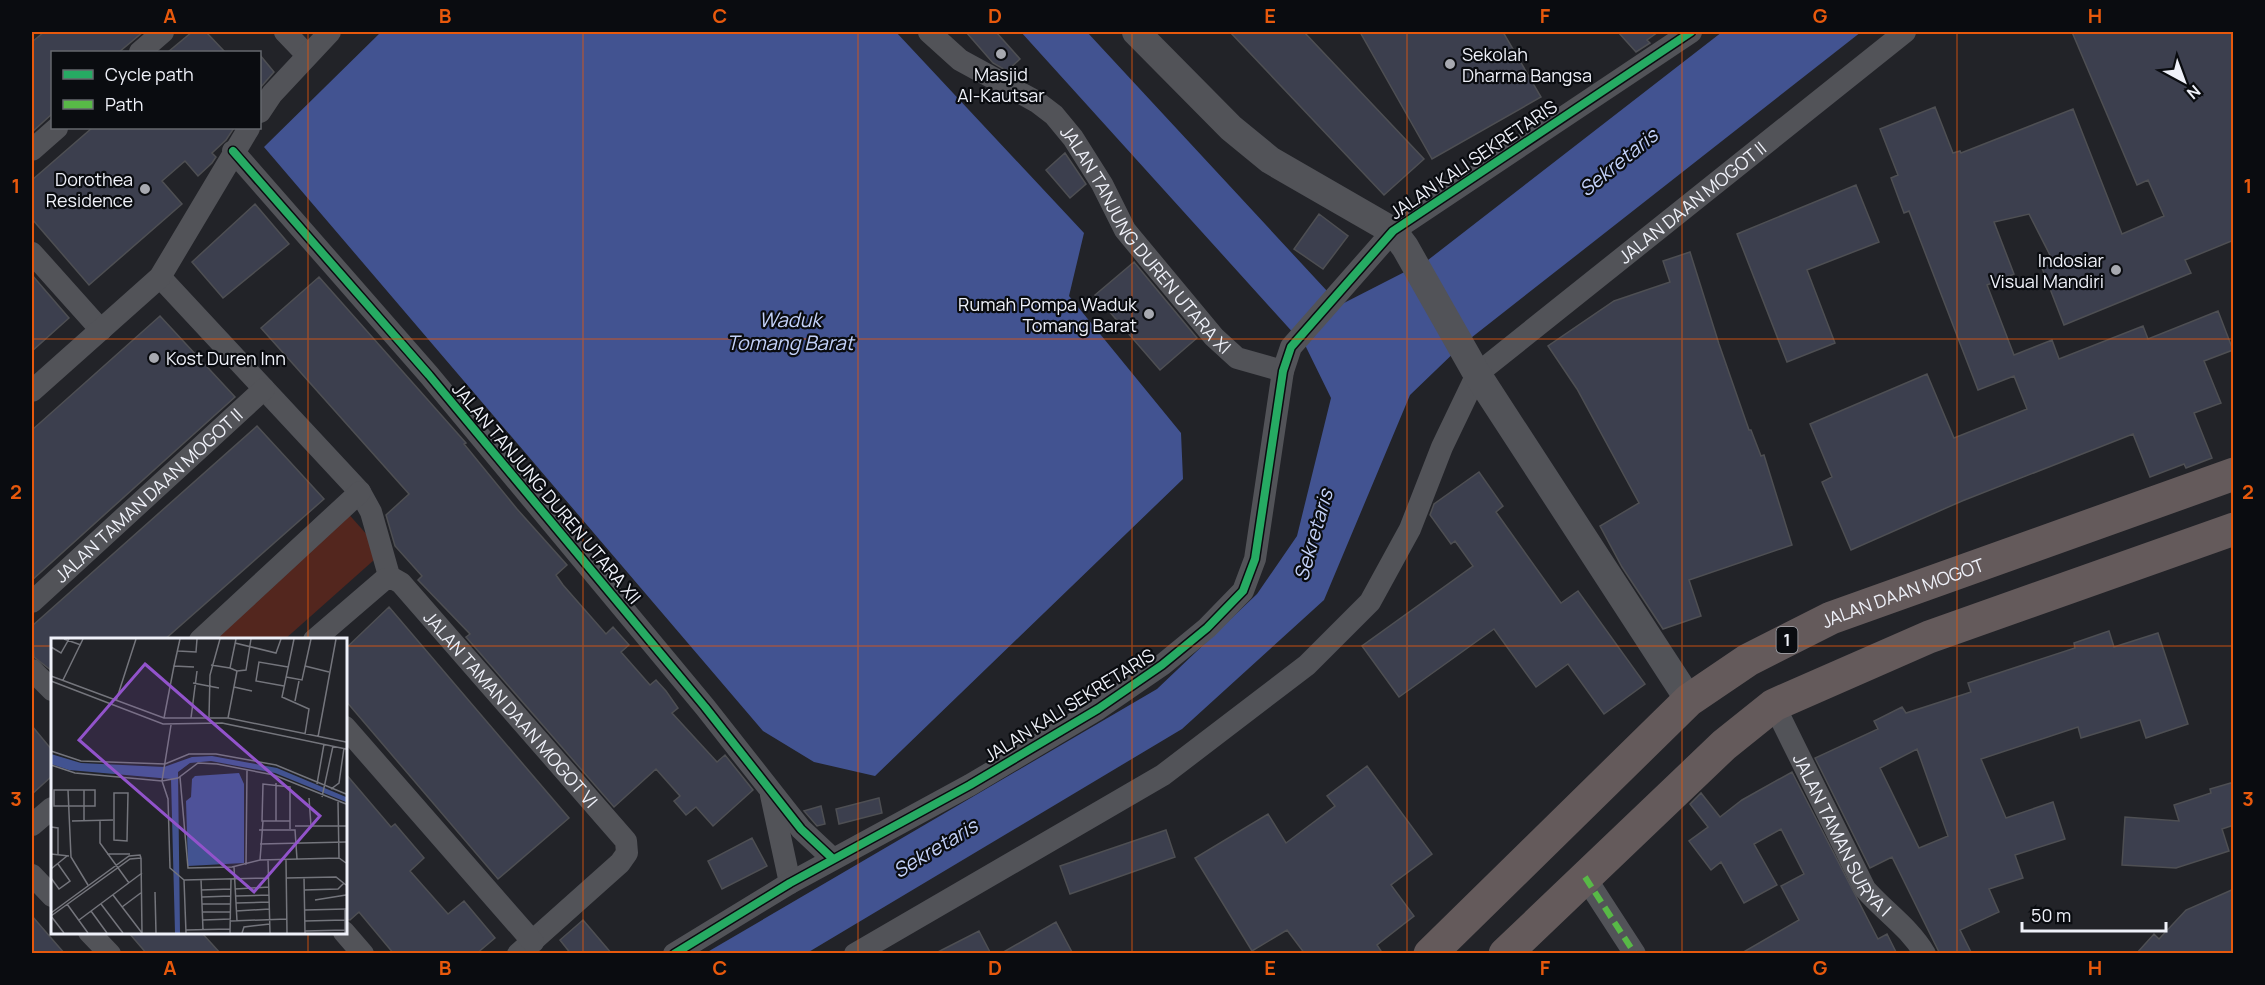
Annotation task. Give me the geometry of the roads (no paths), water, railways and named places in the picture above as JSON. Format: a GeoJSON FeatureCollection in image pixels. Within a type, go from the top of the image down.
{"type":"FeatureCollection","features":[{"type":"Feature","properties":{"kind":"highway","name":"JALAN DAAN MOGOT"},"geometry":{"type":"LineString","coordinates":[[1430,954],[1689,700],[1748,660],[1831,618],[2234,474]]}},
{"type":"Feature","properties":{"kind":"highway"},"geometry":{"type":"LineString","coordinates":[[1504,954],[1724,746],[1774,705],[1929,637],[2234,530]]}},
{"type":"Feature","properties":{"kind":"street"},"geometry":{"type":"LineString","coordinates":[[141,51],[163,32]]}},
{"type":"Feature","properties":{"kind":"street"},"geometry":{"type":"LineString","coordinates":[[285,32],[308,55]]}},
{"type":"Feature","properties":{"kind":"street"},"geometry":{"type":"LineString","coordinates":[[261,110],[272,94],[330,32]]}},
{"type":"Feature","properties":{"kind":"street","name":"JALAN TANJUNG DUREN UTARA XI"},"geometry":{"type":"LineString","coordinates":[[929,32],[960,60],[1037,102],[1054,115],[1073,138],[1102,184],[1125,230],[1214,337],[1237,358],[1283,371]]}},
{"type":"Feature","properties":{"kind":"street","name":"JALAN KALI SEKRETARIS"},"geometry":{"type":"LineString","coordinates":[[1136,32],[1230,128],[1270,160],[1399,239]]}},
{"type":"Feature","properties":{"kind":"street","name":"JALAN KALI SEKRETARIS"},"geometry":{"type":"LineString","coordinates":[[674,954],[790,883],[970,785],[1098,709],[1162,665],[1222,613],[1243,591],[1255,559],[1283,371],[1291,347],[1350,279],[1399,239],[1691,32]]}},
{"type":"Feature","properties":{"kind":"street","name":"JALAN DAAN MOGOT II"},"geometry":{"type":"LineString","coordinates":[[1473,367],[1905,32]]}},
{"type":"Feature","properties":{"kind":"street"},"geometry":{"type":"LineString","coordinates":[[32,150],[56,129]]}},
{"type":"Feature","properties":{"kind":"street"},"geometry":{"type":"LineString","coordinates":[[32,390],[160,277],[233,151],[248,129]]}},
{"type":"Feature","properties":{"kind":"street","name":"JALAN TANJUNG DUREN UTARA XII"},"geometry":{"type":"LineString","coordinates":[[233,151],[429,375],[705,707],[771,794],[801,829],[833,859]]}},
{"type":"Feature","properties":{"kind":"street"},"geometry":{"type":"LineString","coordinates":[[1399,239],[1473,367],[1689,700]]}},
{"type":"Feature","properties":{"kind":"street"},"geometry":{"type":"LineString","coordinates":[[32,253],[101,330]]}},
{"type":"Feature","properties":{"kind":"street"},"geometry":{"type":"LineString","coordinates":[[160,277],[360,492],[371,512],[392,579],[317,638]]}},
{"type":"Feature","properties":{"kind":"street"},"geometry":{"type":"LineString","coordinates":[[855,954],[1163,775],[1307,665],[1370,602],[1410,529],[1473,367]]}},
{"type":"Feature","properties":{"kind":"street","name":"JALAN TAMAN DAAN MOGOT II"},"geometry":{"type":"LineString","coordinates":[[32,602],[264,389]]}},
{"type":"Feature","properties":{"kind":"street"},"geometry":{"type":"LineString","coordinates":[[202,638],[360,492]]}},
{"type":"Feature","properties":{"kind":"street","name":"JALAN TAMAN DAAN MOGOT VI"},"geometry":{"type":"LineString","coordinates":[[392,579],[401,583],[626,840],[627,853],[620,863],[525,948]]}},
{"type":"Feature","properties":{"kind":"street"},"geometry":{"type":"LineString","coordinates":[[32,670],[51,689]]}},
{"type":"Feature","properties":{"kind":"street","name":"JALAN TAMAN SURYA I"},"geometry":{"type":"LineString","coordinates":[[1774,705],[1865,889],[1878,904],[1904,925],[1925,954]]}},
{"type":"Feature","properties":{"kind":"street"},"geometry":{"type":"LineString","coordinates":[[346,728],[525,948]]}},
{"type":"Feature","properties":{"kind":"street","name":"JALAN TANJUNG DUREN UTARA XII"},"geometry":{"type":"LineString","coordinates":[[771,794],[790,883]]}},
{"type":"Feature","properties":{"kind":"street"},"geometry":{"type":"LineString","coordinates":[[32,825],[51,809]]}},
{"type":"Feature","properties":{"kind":"street"},"geometry":{"type":"LineString","coordinates":[[32,874],[51,895]]}},
{"type":"Feature","properties":{"kind":"street"},"geometry":{"type":"LineString","coordinates":[[1585,877],[1635,954]]}},
{"type":"Feature","properties":{"kind":"street"},"geometry":{"type":"LineString","coordinates":[[90,934],[110,954]]}},
{"type":"Feature","properties":{"kind":"street"},"geometry":{"type":"LineString","coordinates":[[345,934],[363,954]]}},
{"type":"Feature","properties":{"kind":"water","name":"Waduk Tomang Barat"},"geometry":{"type":"Polygon","coordinates":[[[381,32],[896,32],[1084,233],[1069,296],[1181,433],[1183,479],[875,776],[814,762],[763,731],[264,147],[381,32]]]}},
{"type":"Feature","properties":{"kind":"water","name":"Sekretaris"},"geometry":{"type":"Polygon","coordinates":[[[1021,32],[1087,32],[1340,305],[1428,260],[1722,32],[1861,32],[1462,345],[1410,395],[1324,600],[1182,729],[807,953],[704,954],[1157,689],[1257,594],[1297,536],[1331,398],[1306,347],[1021,32]]]}},
{"type":"Feature","properties":{"kind":"place","name":"Masjid Al-Kautsar"},"geometry":{"type":"Point","coordinates":[1001,54]}},
{"type":"Feature","properties":{"kind":"place","name":"Sekolah Dharma Bangsa"},"geometry":{"type":"Point","coordinates":[1450,64]}},
{"type":"Feature","properties":{"kind":"place","name":"Dorothea Residence"},"geometry":{"type":"Point","coordinates":[145,189]}},
{"type":"Feature","properties":{"kind":"place","name":"Indosiar Visual Mandiri"},"geometry":{"type":"Point","coordinates":[2116,270]}},
{"type":"Feature","properties":{"kind":"place","name":"Rumah Pompa Waduk Tomang Barat"},"geometry":{"type":"Point","coordinates":[1149,314]}},
{"type":"Feature","properties":{"kind":"place","name":"Kost Duren Inn"},"geometry":{"type":"Point","coordinates":[154,358]}}]}
